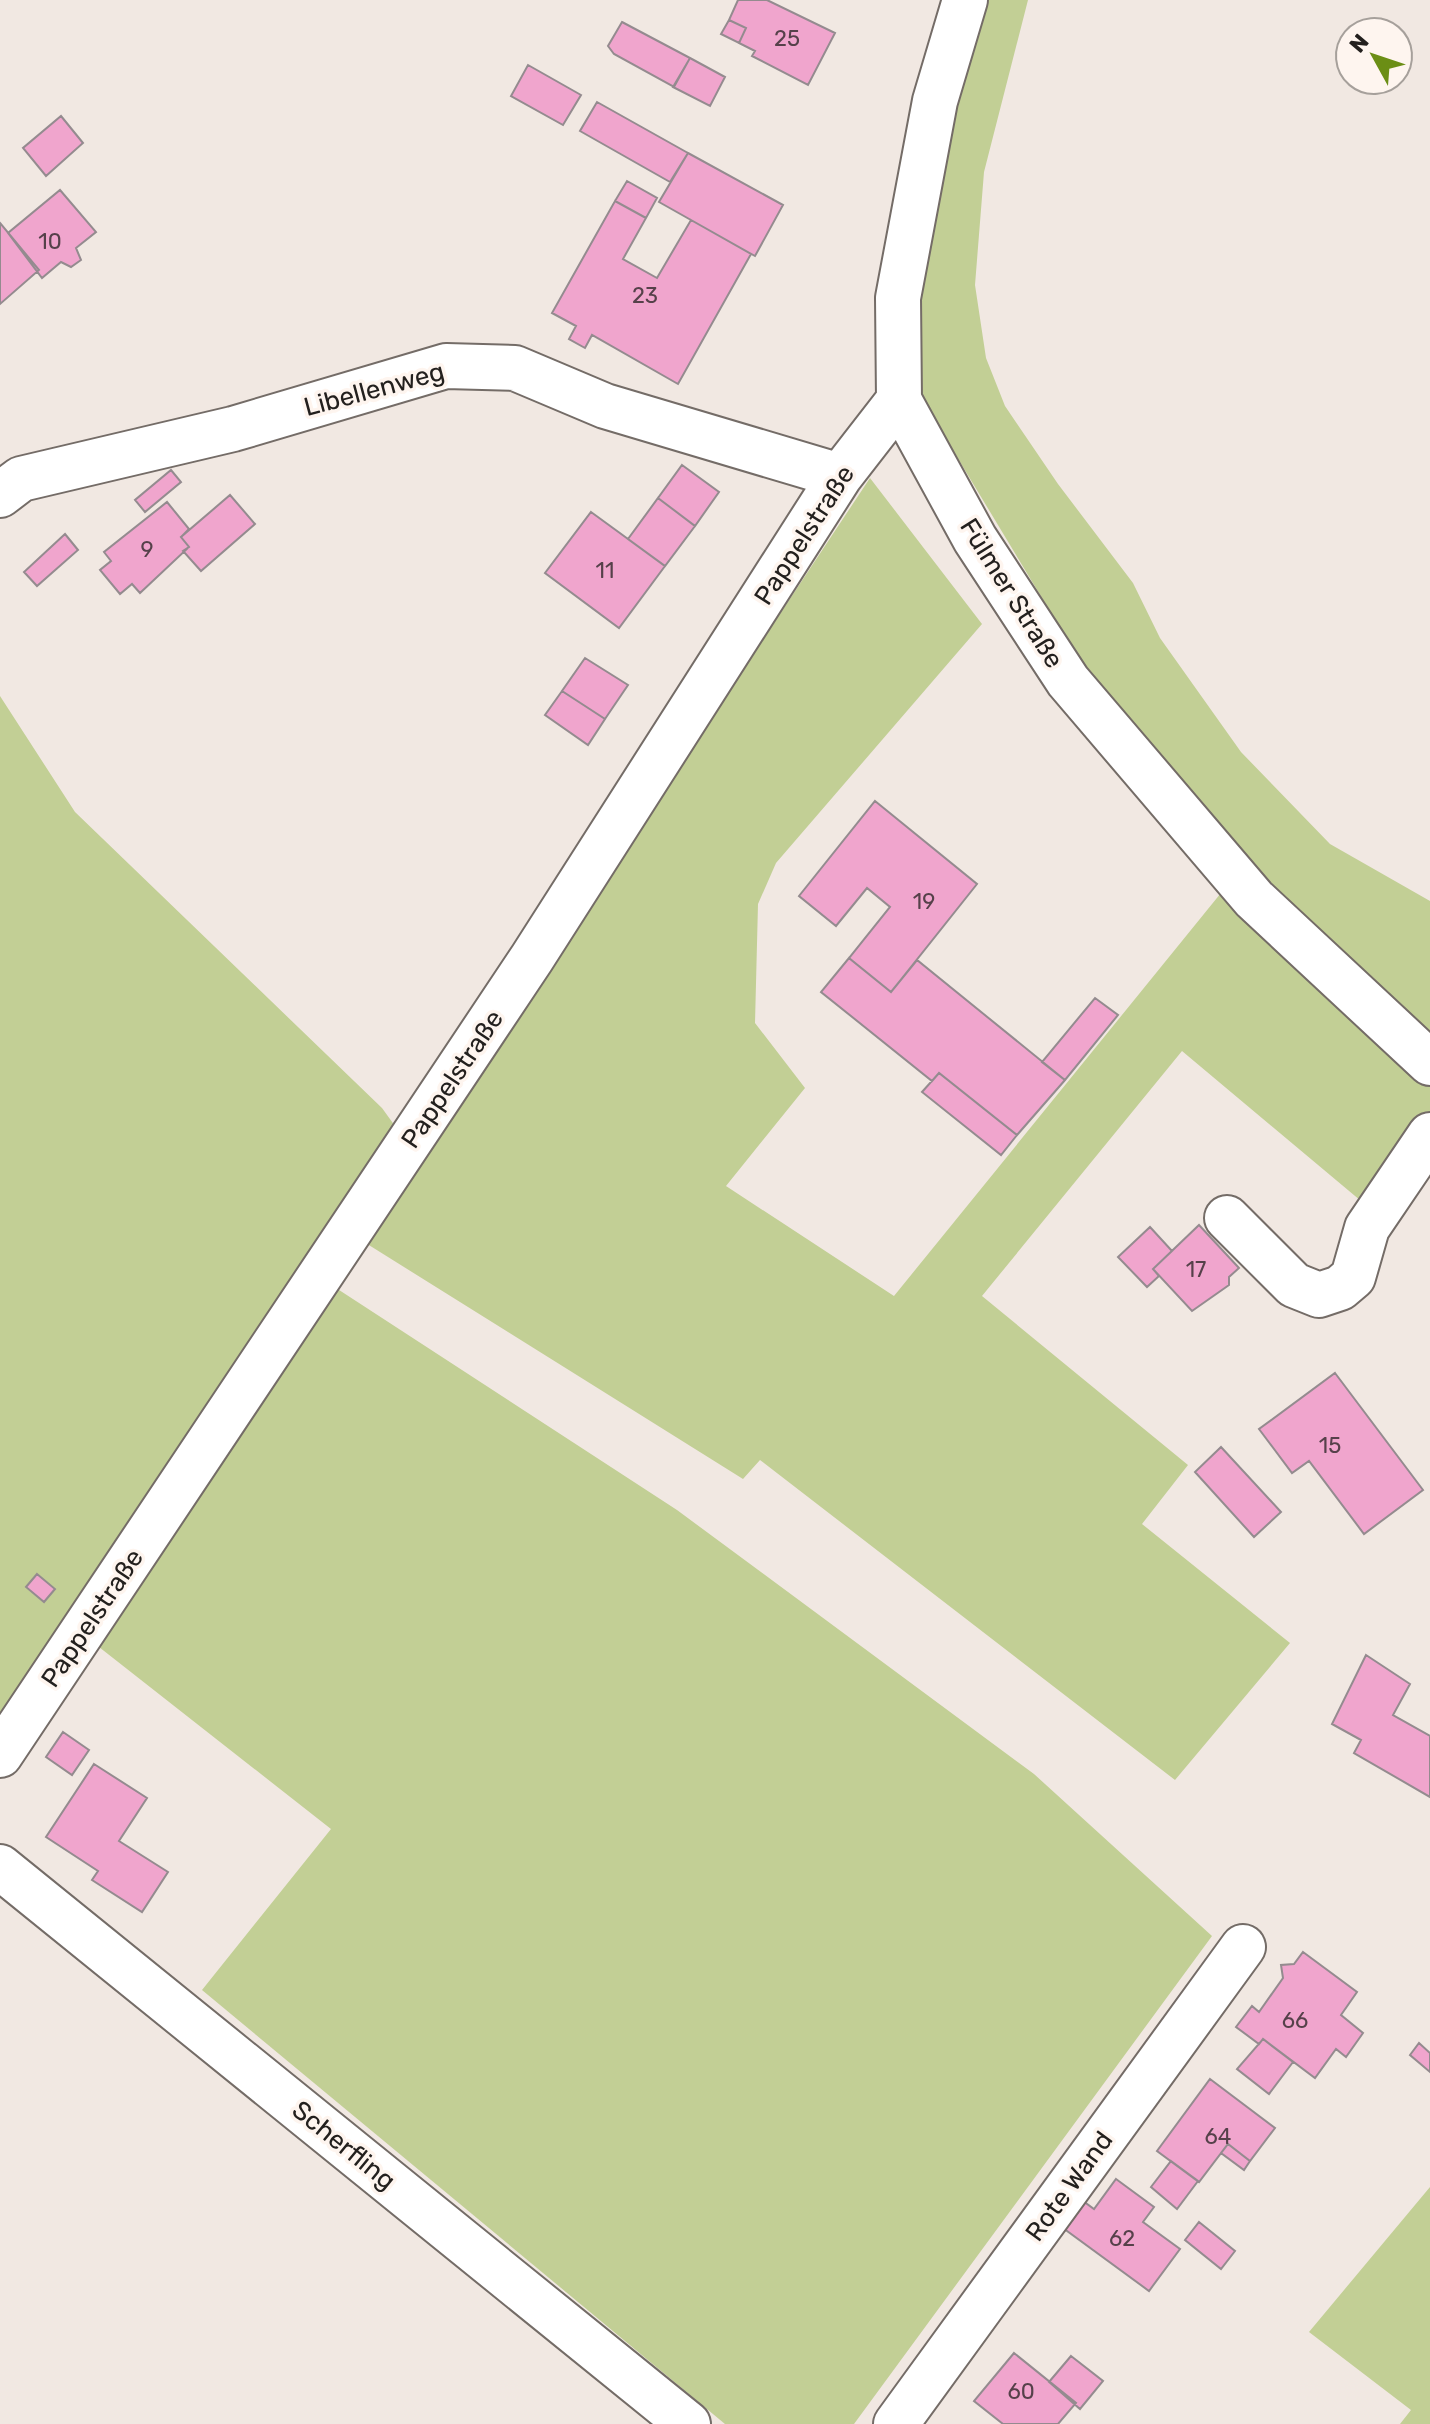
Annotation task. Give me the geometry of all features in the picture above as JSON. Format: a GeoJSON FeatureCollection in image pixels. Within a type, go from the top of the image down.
{"type":"FeatureCollection","features":[{"type":"Feature","properties":{"kind":"street","name":"Fülmer Straße"},"geometry":{"type":"LineString","coordinates":[[965,0],[935,101],[898,298],[899,400],[975,539],[1068,681],[1254,899],[1430,1063]]}},
{"type":"Feature","properties":{"kind":"street","name":"Libellenweg"},"geometry":{"type":"LineString","coordinates":[[0,495],[21,479],[233,429],[446,366],[515,368],[605,406],[840,476]]}},
{"type":"Feature","properties":{"kind":"street","name":"Pappelstraße"},"geometry":{"type":"LineString","coordinates":[[0,1755],[524,972],[840,476],[899,400]]}},
{"type":"Feature","properties":{"kind":"street"},"geometry":{"type":"LineString","coordinates":[[1227,1218],[1294,1285],[1319,1295],[1340,1288],[1353,1277],[1367,1228],[1430,1135]]}},
{"type":"Feature","properties":{"kind":"street","name":"Scherfling"},"geometry":{"type":"LineString","coordinates":[[0,1867],[688,2424]]}},
{"type":"Feature","properties":{"kind":"street","name":"Rote Wand"},"geometry":{"type":"LineString","coordinates":[[896,2424],[1243,1947]]}},
{"type":"Feature","properties":{"kind":"green space"},"geometry":{"type":"Polygon","coordinates":[[[980,0],[1028,0],[984,172],[975,285],[986,358],[1005,406],[1058,484],[1133,583],[1160,638],[1241,752],[1330,844],[1430,901],[1430,1038],[1269,890],[1086,671],[916,389],[914,292],[980,0]]]}},
{"type":"Feature","properties":{"kind":"green space"},"geometry":{"type":"Polygon","coordinates":[[[870,478],[982,624],[776,863],[758,904],[755,1023],[805,1088],[726,1186],[894,1296],[1225,888],[1430,1082],[1430,1115],[1367,1206],[1182,1051],[982,1296],[1188,1465],[1142,1524],[1290,1643],[1175,1780],[760,1460],[743,1479],[364,1242],[870,478]]]}},
{"type":"Feature","properties":{"kind":"green space"},"geometry":{"type":"Polygon","coordinates":[[[0,696],[75,812],[382,1108],[395,1126],[0,1721],[0,696]]]}},
{"type":"Feature","properties":{"kind":"green space"},"geometry":{"type":"Polygon","coordinates":[[[336,1288],[677,1510],[1034,1774],[1212,1936],[854,2424],[725,2424],[202,1990],[331,1829],[99,1647],[336,1288]]]}},
{"type":"Feature","properties":{"kind":"green space"},"geometry":{"type":"Polygon","coordinates":[[[1430,2187],[1430,2424],[1400,2424],[1411,2410],[1309,2332],[1430,2187]]]}},
{"type":"Feature","properties":{"kind":"building"},"geometry":{"type":"Polygon","coordinates":[[[738,0],[767,0],[835,33],[808,85],[752,56],[755,51],[739,43],[746,28],[729,20],[738,0]]]}},
{"type":"Feature","properties":{"kind":"building"},"geometry":{"type":"Polygon","coordinates":[[[729,20],[746,28],[739,43],[721,34],[729,20]]]}},
{"type":"Feature","properties":{"kind":"building"},"geometry":{"type":"Polygon","coordinates":[[[622,22],[690,58],[674,87],[614,54],[608,46],[622,22]]]}},
{"type":"Feature","properties":{"kind":"building"},"geometry":{"type":"Polygon","coordinates":[[[690,58],[725,77],[710,106],[673,87],[690,58]]]}},
{"type":"Feature","properties":{"kind":"building"},"geometry":{"type":"Polygon","coordinates":[[[528,65],[581,95],[563,125],[511,96],[528,65]]]}},
{"type":"Feature","properties":{"kind":"building"},"geometry":{"type":"Polygon","coordinates":[[[597,102],[688,153],[670,182],[580,131],[597,102]]]}},
{"type":"Feature","properties":{"kind":"building"},"geometry":{"type":"Polygon","coordinates":[[[61,116],[83,143],[46,176],[23,148],[61,116]]]}},
{"type":"Feature","properties":{"kind":"building"},"geometry":{"type":"Polygon","coordinates":[[[688,153],[783,205],[755,256],[659,202],[688,153]]]}},
{"type":"Feature","properties":{"kind":"building"},"geometry":{"type":"Polygon","coordinates":[[[627,181],[657,198],[646,218],[615,201],[627,181]]]}},
{"type":"Feature","properties":{"kind":"building"},"geometry":{"type":"Polygon","coordinates":[[[60,190],[96,232],[76,248],[81,260],[71,267],[61,262],[42,278],[8,233],[60,190]]]}},
{"type":"Feature","properties":{"kind":"building"},"geometry":{"type":"Polygon","coordinates":[[[615,201],[646,218],[623,259],[657,278],[691,220],[751,254],[678,384],[592,335],[585,348],[569,339],[576,326],[552,313],[615,201]]]}},
{"type":"Feature","properties":{"kind":"building"},"geometry":{"type":"Polygon","coordinates":[[[0,223],[39,270],[0,304],[0,223]]]}},
{"type":"Feature","properties":{"kind":"building"},"geometry":{"type":"Polygon","coordinates":[[[682,465],[719,492],[695,526],[658,498],[682,465]]]}},
{"type":"Feature","properties":{"kind":"building"},"geometry":{"type":"Polygon","coordinates":[[[171,470],[181,482],[145,512],[135,500],[171,470]]]}},
{"type":"Feature","properties":{"kind":"building"},"geometry":{"type":"Polygon","coordinates":[[[230,495],[255,524],[201,571],[183,551],[189,547],[181,537],[230,495]]]}},
{"type":"Feature","properties":{"kind":"building"},"geometry":{"type":"Polygon","coordinates":[[[658,498],[695,526],[665,566],[628,539],[658,498]]]}},
{"type":"Feature","properties":{"kind":"building"},"geometry":{"type":"Polygon","coordinates":[[[167,502],[189,529],[181,537],[189,547],[140,593],[132,584],[120,594],[100,570],[111,561],[104,552],[167,502]]]}},
{"type":"Feature","properties":{"kind":"building"},"geometry":{"type":"Polygon","coordinates":[[[591,512],[665,566],[619,628],[545,573],[591,512]]]}},
{"type":"Feature","properties":{"kind":"building"},"geometry":{"type":"Polygon","coordinates":[[[65,534],[78,550],[37,586],[24,572],[65,534]]]}},
{"type":"Feature","properties":{"kind":"building"},"geometry":{"type":"Polygon","coordinates":[[[585,658],[628,685],[605,719],[562,691],[585,658]]]}},
{"type":"Feature","properties":{"kind":"building"},"geometry":{"type":"Polygon","coordinates":[[[562,691],[605,719],[588,745],[545,715],[562,691]]]}},
{"type":"Feature","properties":{"kind":"building"},"geometry":{"type":"Polygon","coordinates":[[[875,801],[977,884],[891,992],[849,958],[890,907],[867,888],[836,926],[799,896],[875,801]]]}},
{"type":"Feature","properties":{"kind":"building"},"geometry":{"type":"Polygon","coordinates":[[[849,958],[891,992],[917,960],[1065,1080],[1017,1135],[939,1073],[932,1081],[821,992],[849,958]]]}},
{"type":"Feature","properties":{"kind":"building"},"geometry":{"type":"Polygon","coordinates":[[[1095,998],[1118,1015],[1065,1080],[1042,1062],[1095,998]]]}},
{"type":"Feature","properties":{"kind":"building"},"geometry":{"type":"Polygon","coordinates":[[[939,1073],[1017,1135],[1001,1155],[922,1092],[939,1073]]]}},
{"type":"Feature","properties":{"kind":"building"},"geometry":{"type":"Polygon","coordinates":[[[1199,1225],[1239,1268],[1229,1277],[1229,1285],[1192,1311],[1153,1269],[1199,1225]]]}},
{"type":"Feature","properties":{"kind":"building"},"geometry":{"type":"Polygon","coordinates":[[[1150,1227],[1172,1251],[1153,1269],[1159,1276],[1147,1287],[1118,1257],[1150,1227]]]}},
{"type":"Feature","properties":{"kind":"building"},"geometry":{"type":"Polygon","coordinates":[[[1335,1373],[1423,1490],[1364,1534],[1309,1461],[1292,1473],[1259,1429],[1335,1373]]]}},
{"type":"Feature","properties":{"kind":"building"},"geometry":{"type":"Polygon","coordinates":[[[1221,1447],[1281,1512],[1254,1537],[1195,1472],[1221,1447]]]}},
{"type":"Feature","properties":{"kind":"building"},"geometry":{"type":"Polygon","coordinates":[[[37,1574],[55,1589],[44,1602],[26,1587],[37,1574]]]}},
{"type":"Feature","properties":{"kind":"building"},"geometry":{"type":"Polygon","coordinates":[[[1366,1655],[1410,1684],[1393,1715],[1430,1736],[1430,1797],[1354,1753],[1361,1740],[1332,1724],[1366,1655]]]}},
{"type":"Feature","properties":{"kind":"building"},"geometry":{"type":"Polygon","coordinates":[[[63,1732],[89,1750],[72,1775],[46,1757],[63,1732]]]}},
{"type":"Feature","properties":{"kind":"building"},"geometry":{"type":"Polygon","coordinates":[[[94,1764],[147,1798],[119,1841],[168,1872],[142,1912],[92,1880],[98,1871],[46,1837],[94,1764]]]}},
{"type":"Feature","properties":{"kind":"building"},"geometry":{"type":"Polygon","coordinates":[[[1303,1952],[1357,1992],[1341,2015],[1363,2033],[1346,2057],[1336,2049],[1315,2078],[1263,2039],[1259,2044],[1236,2027],[1252,2006],[1259,2012],[1283,1978],[1281,1965],[1294,1964],[1303,1952]]]}},
{"type":"Feature","properties":{"kind":"building"},"geometry":{"type":"Polygon","coordinates":[[[1263,2039],[1293,2062],[1269,2094],[1237,2069],[1263,2039]]]}},
{"type":"Feature","properties":{"kind":"building"},"geometry":{"type":"Polygon","coordinates":[[[1419,2043],[1430,2053],[1430,2072],[1410,2055],[1419,2043]]]}},
{"type":"Feature","properties":{"kind":"building"},"geometry":{"type":"Polygon","coordinates":[[[1210,2079],[1275,2128],[1250,2161],[1228,2144],[1199,2182],[1157,2151],[1210,2079]]]}},
{"type":"Feature","properties":{"kind":"building"},"geometry":{"type":"Polygon","coordinates":[[[1228,2144],[1250,2161],[1244,2170],[1221,2153],[1228,2144]]]}},
{"type":"Feature","properties":{"kind":"building"},"geometry":{"type":"Polygon","coordinates":[[[1171,2161],[1198,2181],[1177,2209],[1151,2187],[1171,2161]]]}},
{"type":"Feature","properties":{"kind":"building"},"geometry":{"type":"Polygon","coordinates":[[[1116,2179],[1154,2207],[1143,2222],[1180,2249],[1149,2291],[1063,2228],[1083,2201],[1094,2209],[1116,2179]]]}},
{"type":"Feature","properties":{"kind":"building"},"geometry":{"type":"Polygon","coordinates":[[[1199,2222],[1235,2251],[1221,2269],[1185,2240],[1199,2222]]]}},
{"type":"Feature","properties":{"kind":"building"},"geometry":{"type":"Polygon","coordinates":[[[1014,2353],[1076,2403],[1058,2424],[1003,2424],[974,2401],[1014,2353]]]}},
{"type":"Feature","properties":{"kind":"building"},"geometry":{"type":"Polygon","coordinates":[[[1071,2356],[1103,2381],[1080,2409],[1049,2382],[1071,2356]]]}}]}
